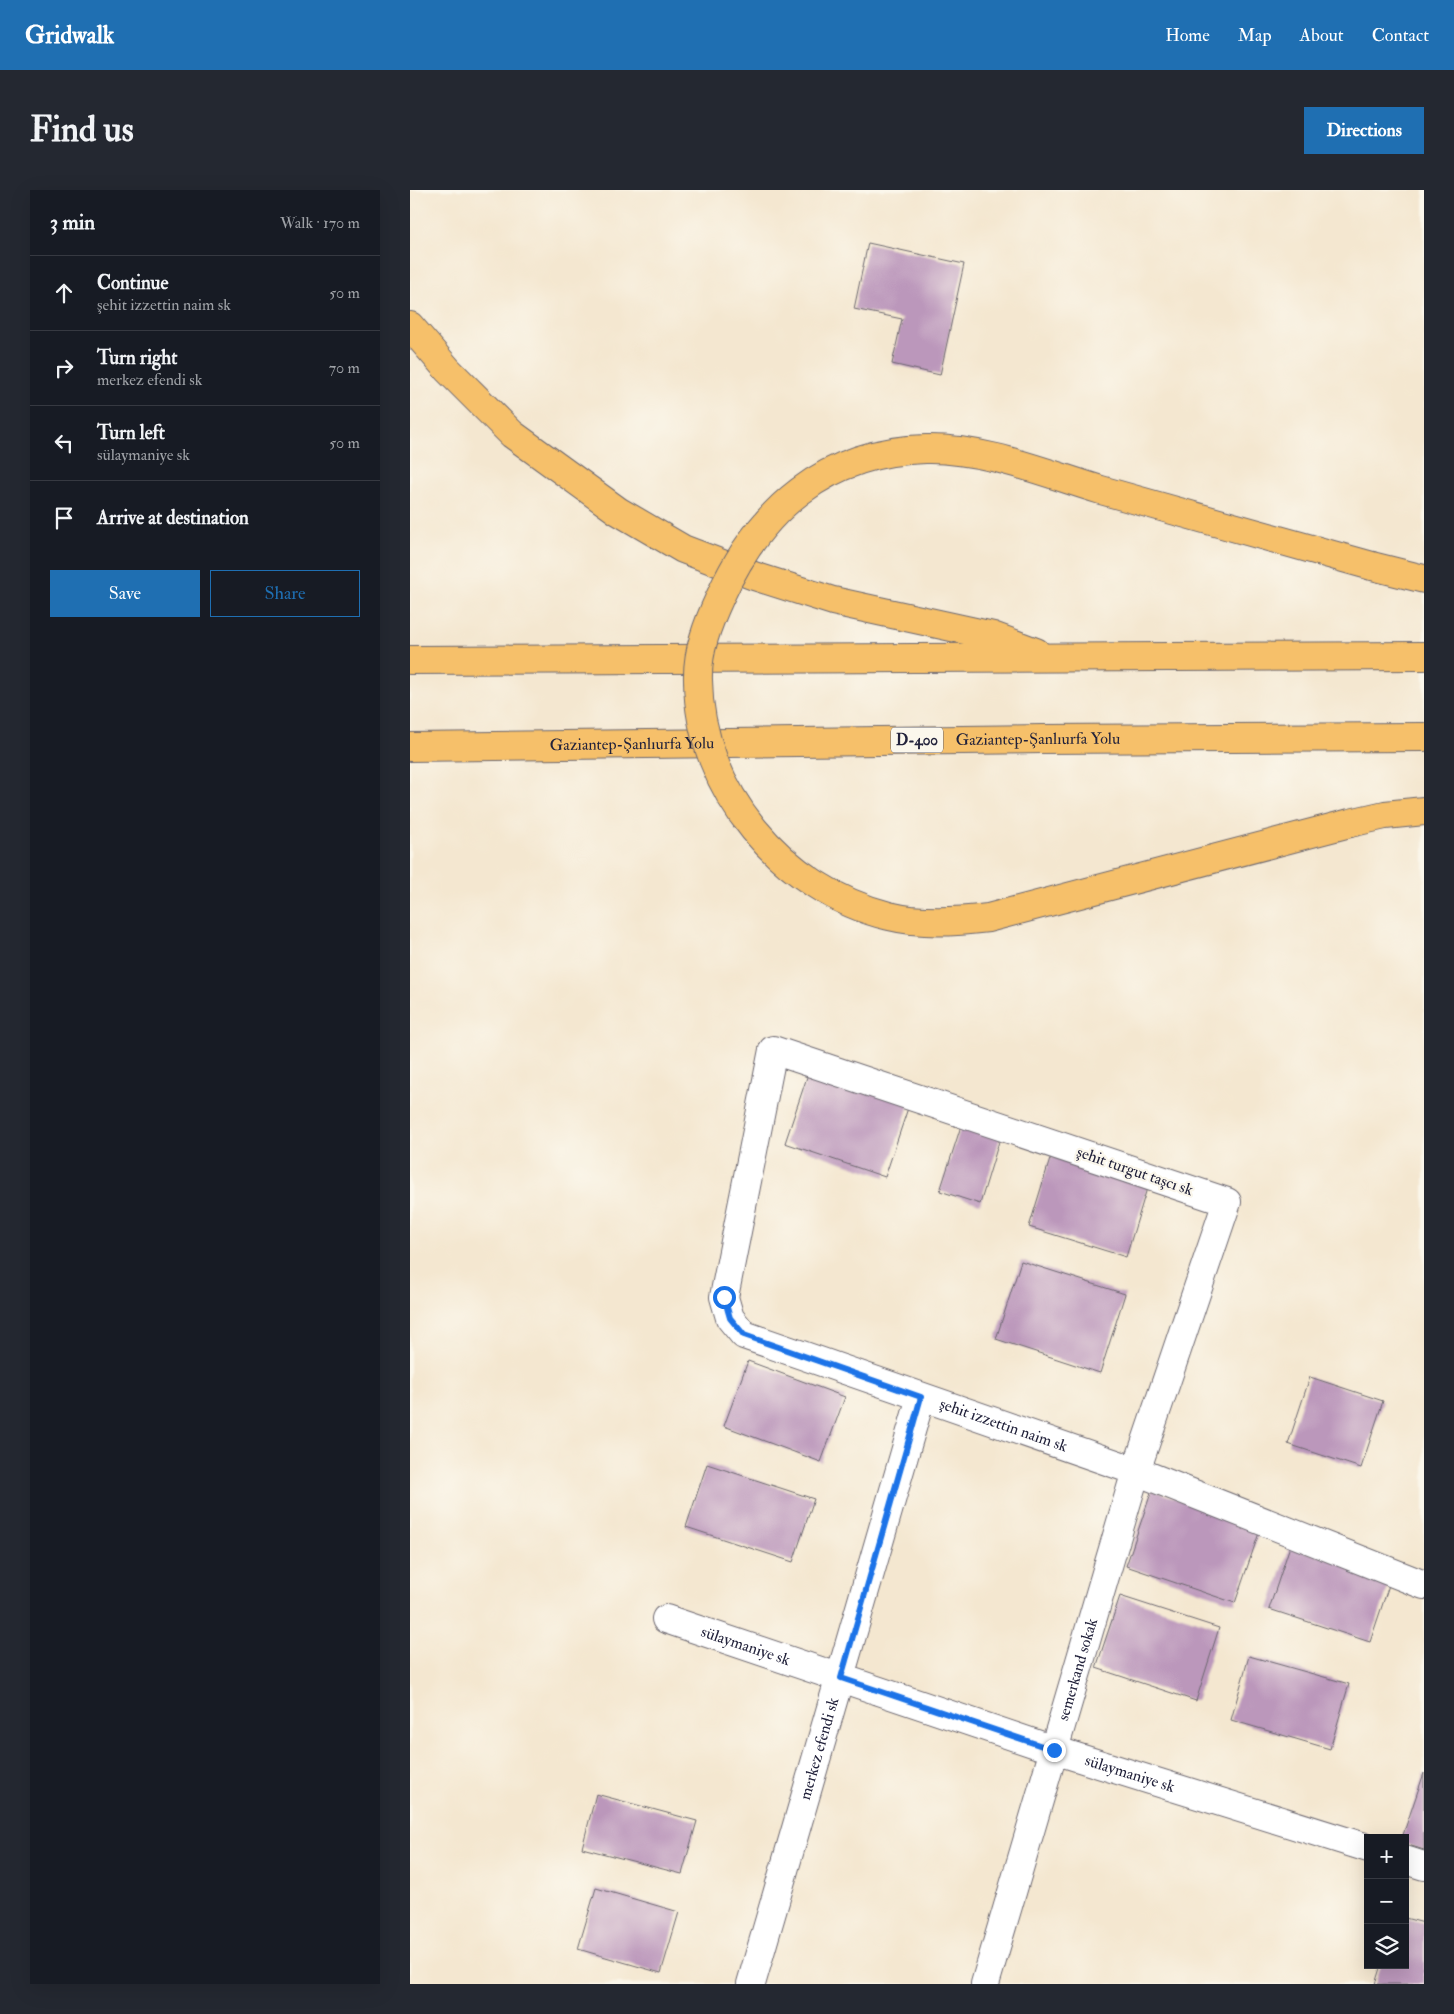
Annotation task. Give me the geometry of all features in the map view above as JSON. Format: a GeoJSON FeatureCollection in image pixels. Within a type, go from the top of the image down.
{"type":"FeatureCollection","features":[{"type":"Feature","properties":{"kind":"highway"},"geometry":{"type":"LineString","coordinates":[[410,326],[448,370],[512,434],[618,511],[683,549],[754,576],[834,601],[993,636],[1049,658]]}},
{"type":"Feature","properties":{"kind":"highway"},"geometry":{"type":"LineString","coordinates":[[1424,579],[1249,532],[978,454],[925,449],[898,451],[848,465],[825,475],[783,503],[763,524],[734,569],[706,629],[698,678],[699,701],[710,750],[729,793],[748,824],[766,844],[807,878],[833,895],[861,907],[890,916],[923,921],[956,922],[988,918],[1350,823],[1385,815],[1424,812]]}},
{"type":"Feature","properties":{"kind":"highway"},"geometry":{"type":"LineString","coordinates":[[410,660],[1424,656]]}},
{"type":"Feature","properties":{"kind":"highway","name":"Gaziantep-Şanlıurfa Yolu"},"geometry":{"type":"LineString","coordinates":[[410,747],[1042,739],[1424,737]]}},
{"type":"Feature","properties":{"kind":"street","name":"şehit izzettin naim sk"},"geometry":{"type":"LineString","coordinates":[[773,1050],[724,1297],[726,1308],[736,1328],[744,1335],[1136,1471],[1424,1585]]}},
{"type":"Feature","properties":{"kind":"street","name":"şehit turgut taşcı sk"},"geometry":{"type":"LineString","coordinates":[[773,1050],[1227,1202],[1136,1471]]}},
{"type":"Feature","properties":{"kind":"street","name":"merkez efendi sk"},"geometry":{"type":"LineString","coordinates":[[751,1984],[921,1397]]}},
{"type":"Feature","properties":{"kind":"street","name":"semerkand sokak"},"geometry":{"type":"LineString","coordinates":[[985,1984],[1136,1471]]}},
{"type":"Feature","properties":{"kind":"street","name":"sülaymaniye sk"},"geometry":{"type":"LineString","coordinates":[[666,1619],[1054,1750],[1364,1847]]}},
{"type":"Feature","properties":{"kind":"street"},"geometry":{"type":"LineString","coordinates":[[1409,1861],[1424,1866]]}},
{"type":"Feature","properties":{"kind":"building"},"geometry":{"type":"Polygon","coordinates":[[[868,243],[964,264],[940,375],[892,364],[902,319],[854,309],[868,243]]]}},
{"type":"Feature","properties":{"kind":"building"},"geometry":{"type":"Polygon","coordinates":[[[811,1065],[911,1099],[885,1177],[785,1143],[811,1065]]]}},
{"type":"Feature","properties":{"kind":"building"},"geometry":{"type":"Polygon","coordinates":[[[962,1123],[1001,1135],[980,1204],[940,1191],[962,1123]]]}},
{"type":"Feature","properties":{"kind":"building"},"geometry":{"type":"Polygon","coordinates":[[[1051,1156],[1148,1185],[1126,1257],[1029,1227],[1051,1156]]]}},
{"type":"Feature","properties":{"kind":"building"},"geometry":{"type":"Polygon","coordinates":[[[1021,1261],[1125,1294],[1100,1373],[996,1339],[1021,1261]]]}},
{"type":"Feature","properties":{"kind":"building"},"geometry":{"type":"Polygon","coordinates":[[[748,1361],[845,1397],[821,1462],[724,1426],[748,1361]]]}},
{"type":"Feature","properties":{"kind":"building"},"geometry":{"type":"Polygon","coordinates":[[[1310,1377],[1383,1401],[1361,1468],[1288,1444],[1310,1377]]]}},
{"type":"Feature","properties":{"kind":"building"},"geometry":{"type":"Polygon","coordinates":[[[707,1464],[814,1499],[793,1562],[686,1527],[707,1464]]]}},
{"type":"Feature","properties":{"kind":"building"},"geometry":{"type":"Polygon","coordinates":[[[1152,1490],[1261,1527],[1235,1603],[1126,1566],[1152,1490]]]}},
{"type":"Feature","properties":{"kind":"building"},"geometry":{"type":"Polygon","coordinates":[[[1290,1546],[1391,1579],[1370,1642],[1269,1609],[1290,1546]]]}},
{"type":"Feature","properties":{"kind":"building"},"geometry":{"type":"Polygon","coordinates":[[[1120,1596],[1219,1628],[1196,1701],[1096,1668],[1120,1596]]]}},
{"type":"Feature","properties":{"kind":"building"},"geometry":{"type":"Polygon","coordinates":[[[1249,1656],[1349,1684],[1330,1749],[1231,1720],[1249,1656]]]}},
{"type":"Feature","properties":{"kind":"building"},"geometry":{"type":"Polygon","coordinates":[[[1424,1773],[1424,1850],[1409,1845],[1409,1834],[1403,1834],[1424,1773]]]}},
{"type":"Feature","properties":{"kind":"building"},"geometry":{"type":"Polygon","coordinates":[[[596,1794],[697,1821],[682,1874],[582,1848],[596,1794]]]}},
{"type":"Feature","properties":{"kind":"building"},"geometry":{"type":"Polygon","coordinates":[[[596,1888],[679,1912],[661,1973],[578,1949],[596,1888]]]}},
{"type":"Feature","properties":{"kind":"building"},"geometry":{"type":"Polygon","coordinates":[[[1409,1919],[1424,1923],[1424,1984],[1375,1984],[1380,1969],[1409,1969],[1409,1919]]]}},
{"type":"Feature","properties":{"kind":"route"},"geometry":{"type":"LineString","coordinates":[[724,1297],[730,1318],[736,1328],[744,1335],[921,1397],[841,1678],[1054,1750]]}}]}
